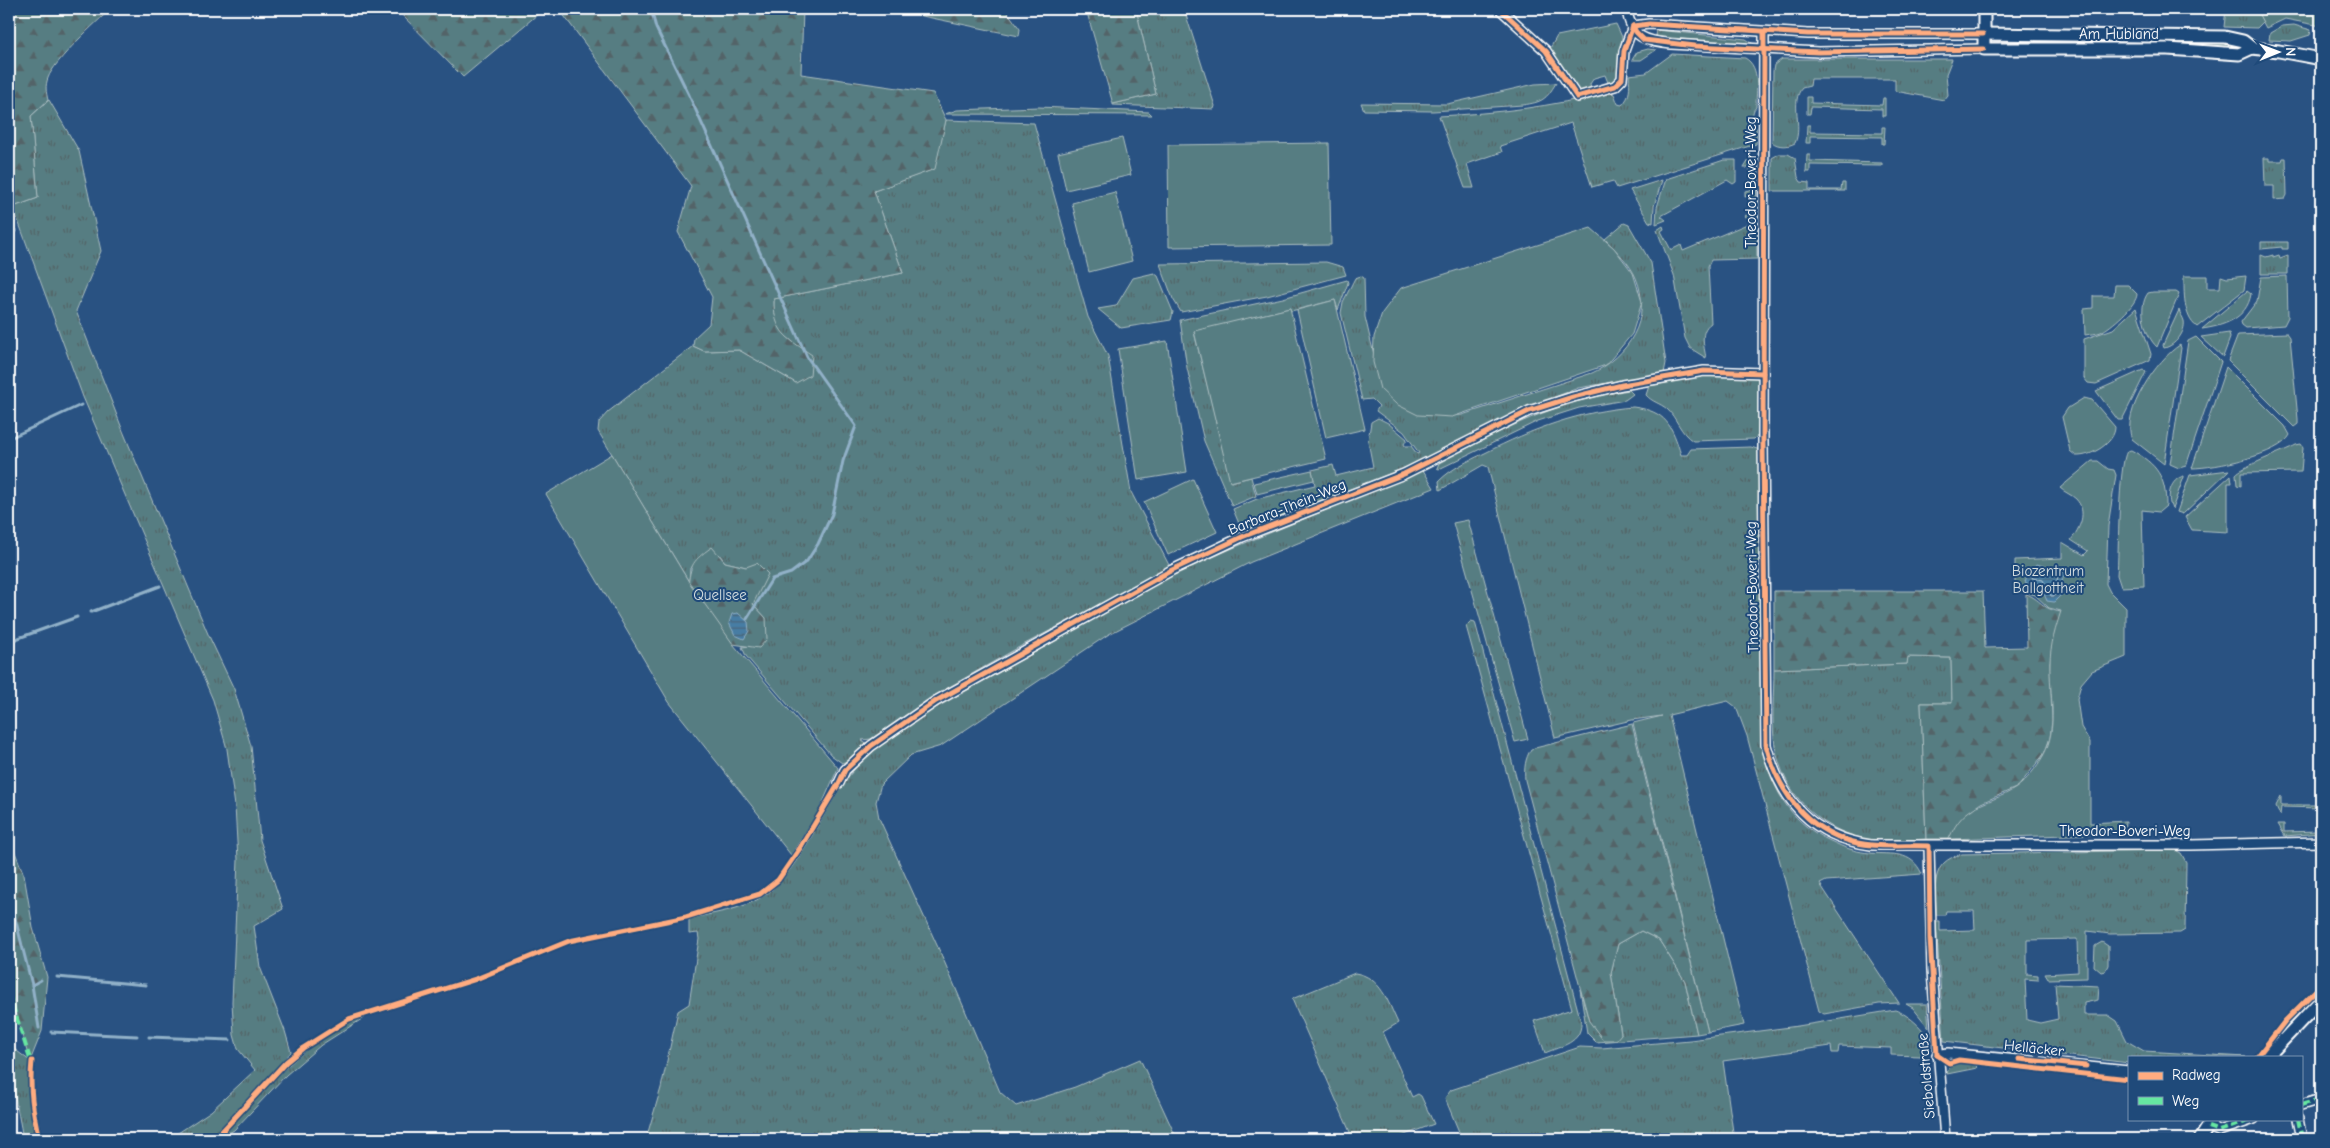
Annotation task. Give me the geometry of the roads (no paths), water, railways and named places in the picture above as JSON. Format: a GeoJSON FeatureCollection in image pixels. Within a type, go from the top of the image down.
{"type":"FeatureCollection","features":[{"type":"Feature","properties":{"kind":"street"},"geometry":{"type":"LineString","coordinates":[[1500,9],[1546,51],[1577,97],[1616,86],[1622,79],[1624,51],[1633,26],[1627,9]]}},
{"type":"Feature","properties":{"kind":"street"},"geometry":{"type":"LineString","coordinates":[[1984,9],[1984,49]]}},
{"type":"Feature","properties":{"kind":"street","name":"Am Hubland"},"geometry":{"type":"LineString","coordinates":[[2252,48],[2242,41],[2225,37],[1764,33],[1649,24],[1633,26],[1640,37],[1648,41],[1763,51],[2168,49],[2239,54],[2252,48],[2280,50],[2321,59]]}},
{"type":"Feature","properties":{"kind":"street","name":"Theodor-Boveri-Weg"},"geometry":{"type":"LineString","coordinates":[[1764,33],[1763,373],[1766,745],[1770,760],[1787,796],[1804,816],[1832,835],[1854,842],[1871,844],[1929,846],[2321,842]]}},
{"type":"Feature","properties":{"kind":"street","name":"Barbara-Thein-Weg"},"geometry":{"type":"LineString","coordinates":[[839,783],[845,770],[858,758],[901,724],[936,701],[1172,570],[1242,537],[1404,474],[1529,411],[1573,397],[1622,385],[1704,370],[1763,373]]}},
{"type":"Feature","properties":{"kind":"street","name":"Sieboldstraße"},"geometry":{"type":"LineString","coordinates":[[1929,846],[1934,1011],[1945,1139]]}},
{"type":"Feature","properties":{"kind":"street"},"geometry":{"type":"LineString","coordinates":[[2267,1056],[2321,1000]]}},
{"type":"Feature","properties":{"kind":"street","name":"Helläcker"},"geometry":{"type":"LineString","coordinates":[[1937,1055],[1948,1053],[2128,1071]]}},
{"type":"Feature","properties":{"kind":"street"},"geometry":{"type":"LineString","coordinates":[[2302,1105],[2321,1099]]}},
{"type":"Feature","properties":{"kind":"street"},"geometry":{"type":"LineString","coordinates":[[2200,1139],[2210,1123],[2219,1131],[2251,1120]]}},
{"type":"Feature","properties":{"kind":"street"},"geometry":{"type":"LineString","coordinates":[[2298,1120],[2302,1139]]}},
{"type":"Feature","properties":{"kind":"water"},"geometry":{"type":"Polygon","coordinates":[[[2037,564],[2065,573],[2060,587],[2062,594],[2054,602],[2047,601],[2040,584],[2030,585],[2025,582],[2028,572],[2037,564]]]}},
{"type":"Feature","properties":{"kind":"water"},"geometry":{"type":"Polygon","coordinates":[[[738,613],[748,622],[749,631],[744,639],[735,635],[729,623],[732,614],[738,613]]]}},
{"type":"Feature","properties":{"kind":"waterway"},"geometry":{"type":"LineString","coordinates":[[651,9],[656,28],[689,95],[807,357],[856,426],[843,461],[832,514],[818,544],[807,561],[791,573],[772,579],[747,619]]}},
{"type":"Feature","properties":{"kind":"waterway"},"geometry":{"type":"LineString","coordinates":[[9,235],[16,231]]}},
{"type":"Feature","properties":{"kind":"waterway"},"geometry":{"type":"LineString","coordinates":[[12,437],[81,405]]}},
{"type":"Feature","properties":{"kind":"waterway"},"geometry":{"type":"LineString","coordinates":[[91,612],[160,586]]}},
{"type":"Feature","properties":{"kind":"waterway"},"geometry":{"type":"LineString","coordinates":[[13,640],[77,617]]}},
{"type":"Feature","properties":{"kind":"waterway"},"geometry":{"type":"LineString","coordinates":[[9,894],[32,985],[39,1028]]}},
{"type":"Feature","properties":{"kind":"waterway"},"geometry":{"type":"LineString","coordinates":[[57,977],[146,985]]}},
{"type":"Feature","properties":{"kind":"waterway"},"geometry":{"type":"LineString","coordinates":[[32,985],[41,980]]}},
{"type":"Feature","properties":{"kind":"waterway"},"geometry":{"type":"LineString","coordinates":[[51,1032],[137,1036]]}},
{"type":"Feature","properties":{"kind":"waterway"},"geometry":{"type":"LineString","coordinates":[[149,1037],[230,1040]]}},
{"type":"Feature","properties":{"kind":"park label","name":"Biozentrum Ballgottheit"},"geometry":{"type":"Point","coordinates":[2048,580]}},
{"type":"Feature","properties":{"kind":"park label","name":"Quellsee"},"geometry":{"type":"Point","coordinates":[720,595]}}]}
